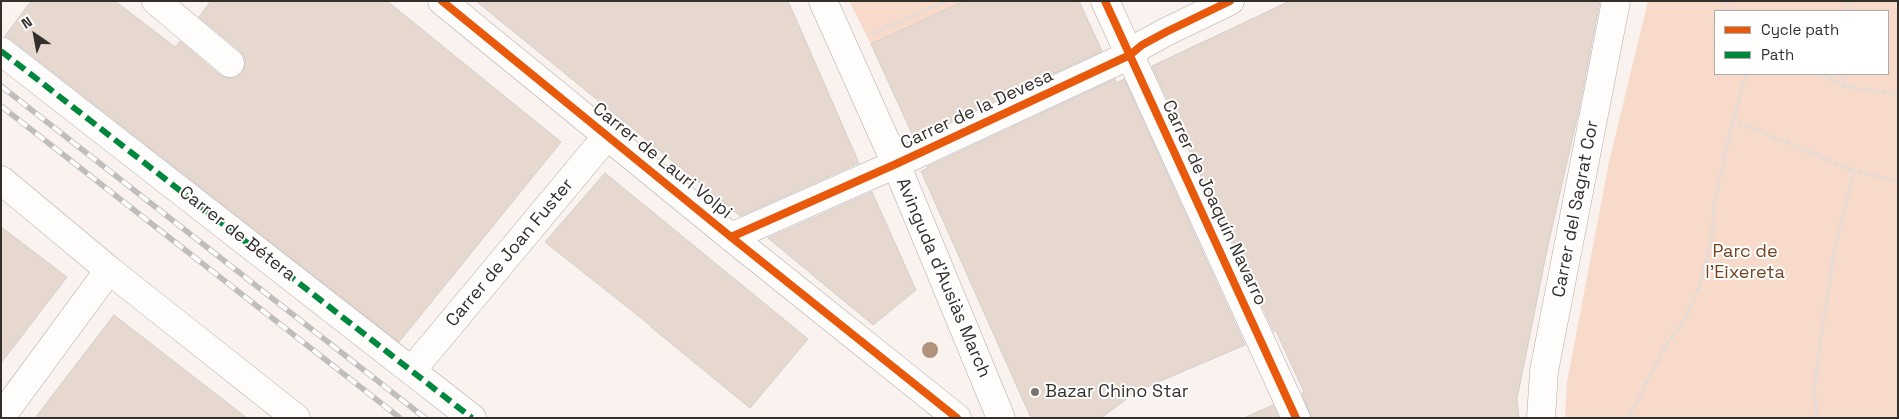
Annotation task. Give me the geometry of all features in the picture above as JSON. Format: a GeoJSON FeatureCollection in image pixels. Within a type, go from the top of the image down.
{"type":"FeatureCollection","features":[{"type":"Feature","properties":{"kind":"street","name":"Carrer de Lauri Volpi"},"geometry":{"type":"LineString","coordinates":[[442,1],[731,237],[957,418]]}},
{"type":"Feature","properties":{"kind":"street","name":"Avinguda d'Ausiàs March"},"geometry":{"type":"LineString","coordinates":[[823,1],[896,164],[1001,418]]}},
{"type":"Feature","properties":{"kind":"street","name":"Carrer de Joaquín Navarro"},"geometry":{"type":"LineString","coordinates":[[1105,1],[1296,418]]}},
{"type":"Feature","properties":{"kind":"street","name":"Carrer de la Devesa"},"geometry":{"type":"LineString","coordinates":[[731,237],[896,164],[1130,55],[1142,45],[1158,36],[1230,1]]}},
{"type":"Feature","properties":{"kind":"street","name":"Carrer del Sagrat Cor"},"geometry":{"type":"LineString","coordinates":[[1541,418],[1546,362],[1616,1]]}},
{"type":"Feature","properties":{"kind":"street"},"geometry":{"type":"LineString","coordinates":[[169,5],[230,63]]}},
{"type":"Feature","properties":{"kind":"street","name":"Carrer de Bétera"},"geometry":{"type":"LineString","coordinates":[[1,51],[472,418]]}},
{"type":"Feature","properties":{"kind":"street","name":"Carrer de Joan Fuster"},"geometry":{"type":"LineString","coordinates":[[412,370],[607,136]]}},
{"type":"Feature","properties":{"kind":"street"},"geometry":{"type":"LineString","coordinates":[[1,180],[109,270],[296,418]]}},
{"type":"Feature","properties":{"kind":"street"},"geometry":{"type":"LineString","coordinates":[[1,417],[109,270]]}},
{"type":"Feature","properties":{"kind":"path"},"geometry":{"type":"LineString","coordinates":[[930,1],[933,7]]}},
{"type":"Feature","properties":{"kind":"path"},"geometry":{"type":"LineString","coordinates":[[866,36],[947,1]]}},
{"type":"Feature","properties":{"kind":"path"},"geometry":{"type":"LineString","coordinates":[[1631,418],[1630,415],[1664,348],[1687,315],[1699,286],[1711,246],[1714,205],[1733,120],[1746,75]]}},
{"type":"Feature","properties":{"kind":"path"},"geometry":{"type":"LineString","coordinates":[[1823,75],[1844,86],[1898,94]]}},
{"type":"Feature","properties":{"kind":"path"},"geometry":{"type":"LineString","coordinates":[[1844,75],[1844,86]]}},
{"type":"Feature","properties":{"kind":"path"},"geometry":{"type":"LineString","coordinates":[[1733,120],[1854,171],[1898,181]]}},
{"type":"Feature","properties":{"kind":"path"},"geometry":{"type":"LineString","coordinates":[[1817,418],[1814,386],[1832,261],[1854,171]]}},
{"type":"Feature","properties":{"kind":"green space"},"geometry":{"type":"Polygon","coordinates":[[[849,1],[965,1],[871,44],[849,1]]]}},
{"type":"Feature","properties":{"kind":"green space","name":"Parc de l'Eixereta"},"geometry":{"type":"Polygon","coordinates":[[[1648,1],[1898,1],[1898,418],[1565,418],[1567,382],[1609,162],[1648,1]]]}},
{"type":"Feature","properties":{"kind":"building"},"geometry":{"type":"Polygon","coordinates":[[[31,1],[115,1],[175,47],[180,41],[220,75],[228,78],[236,77],[242,73],[245,58],[240,51],[199,17],[211,1],[387,1],[561,142],[399,342],[5,36],[31,1]]]}},
{"type":"Feature","properties":{"kind":"building"},"geometry":{"type":"Polygon","coordinates":[[[476,1],[788,1],[859,163],[740,216],[476,1]]]}},
{"type":"Feature","properties":{"kind":"building"},"geometry":{"type":"Polygon","coordinates":[[[965,1],[1079,1],[1102,51],[914,138],[871,44],[965,1]]]}},
{"type":"Feature","properties":{"kind":"building"},"geometry":{"type":"Polygon","coordinates":[[[1290,1],[1600,1],[1578,114],[1548,245],[1517,399],[1519,418],[1311,418],[1302,393],[1304,392],[1276,331],[1274,332],[1152,66],[1290,1]]]}},
{"type":"Feature","properties":{"kind":"building"},"geometry":{"type":"Polygon","coordinates":[[[1115,79],[1116,83],[1124,79],[1245,345],[1137,391],[1101,418],[1031,418],[921,171],[1115,79]]]}},
{"type":"Feature","properties":{"kind":"building"},"geometry":{"type":"Polygon","coordinates":[[[605,173],[808,339],[750,408],[545,242],[605,173]]]}},
{"type":"Feature","properties":{"kind":"building"},"geometry":{"type":"Polygon","coordinates":[[[872,192],[916,290],[873,325],[768,238],[872,192]]]}},
{"type":"Feature","properties":{"kind":"building"},"geometry":{"type":"Polygon","coordinates":[[[1,227],[67,277],[1,363],[1,227]]]}},
{"type":"Feature","properties":{"kind":"building"},"geometry":{"type":"Polygon","coordinates":[[[114,315],[247,418],[35,418],[114,315]]]}},
{"type":"Feature","properties":{"kind":"building"},"geometry":{"type":"Polygon","coordinates":[[[1273,405],[1279,418],[1244,418],[1273,405]]]}},
{"type":"Feature","properties":{"kind":"railway"},"geometry":{"type":"LineString","coordinates":[[1,86],[425,418]]}},
{"type":"Feature","properties":{"kind":"railway"},"geometry":{"type":"LineString","coordinates":[[1,106],[400,418]]}},
{"type":"Feature","properties":{"kind":"marked path"},"geometry":{"type":"LineString","coordinates":[[1,51],[472,418]]}},
{"type":"Feature","properties":{"kind":"cycle path"},"geometry":{"type":"LineString","coordinates":[[442,1],[731,237],[957,418]]}},
{"type":"Feature","properties":{"kind":"cycle path"},"geometry":{"type":"LineString","coordinates":[[1105,1],[1296,418]]}},
{"type":"Feature","properties":{"kind":"cycle path"},"geometry":{"type":"LineString","coordinates":[[731,237],[896,164],[1130,55],[1142,45],[1166,32],[1230,1]]}},
{"type":"Feature","properties":{"kind":"place","name":"Bazar Chino Star"},"geometry":{"type":"Point","coordinates":[1035,392]}}]}
